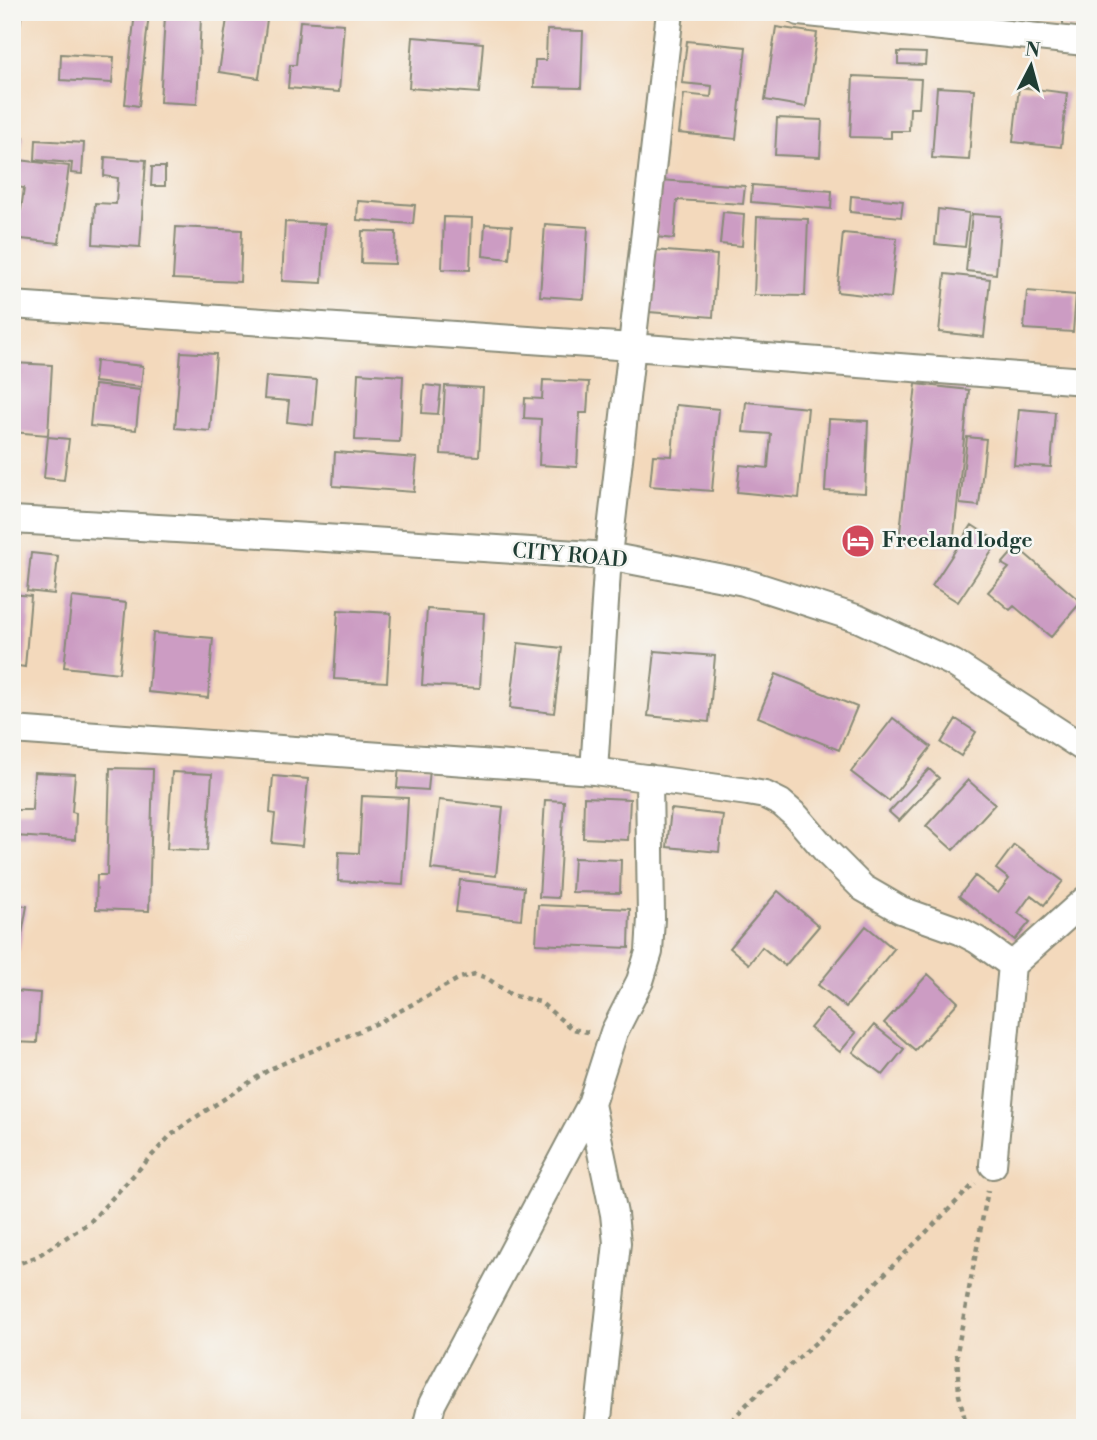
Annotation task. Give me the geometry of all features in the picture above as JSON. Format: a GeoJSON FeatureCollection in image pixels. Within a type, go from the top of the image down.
{"type":"FeatureCollection","features":[{"type":"Feature","properties":{"kind":"street"},"geometry":{"type":"LineString","coordinates":[[594,771],[608,556],[670,12]]}},
{"type":"Feature","properties":{"kind":"street"},"geometry":{"type":"LineString","coordinates":[[799,12],[1085,42]]}},
{"type":"Feature","properties":{"kind":"street"},"geometry":{"type":"LineString","coordinates":[[12,305],[1085,381]]}},
{"type":"Feature","properties":{"kind":"street","name":"CITY ROAD"},"geometry":{"type":"LineString","coordinates":[[12,520],[608,556],[744,582],[859,619],[953,663],[1085,749]]}},
{"type":"Feature","properties":{"kind":"street"},"geometry":{"type":"LineString","coordinates":[[12,730],[594,771],[765,795],[781,803],[796,816],[863,888],[901,910],[960,931],[1012,965]]}},
{"type":"Feature","properties":{"kind":"street"},"geometry":{"type":"LineString","coordinates":[[426,1428],[432,1404],[591,1104],[613,1036],[640,981],[649,952],[651,918],[649,778]]}},
{"type":"Feature","properties":{"kind":"street"},"geometry":{"type":"LineString","coordinates":[[993,1165],[1012,965],[1085,900]]}},
{"type":"Feature","properties":{"kind":"street"},"geometry":{"type":"LineString","coordinates":[[591,1104],[614,1214],[617,1243],[597,1428]]}},
{"type":"Feature","properties":{"kind":"path"},"geometry":{"type":"LineString","coordinates":[[12,1266],[36,1257],[90,1222],[170,1136],[270,1069],[380,1022],[460,978],[475,974],[487,978],[511,995],[540,1002],[572,1029],[613,1036]]}},
{"type":"Feature","properties":{"kind":"path"},"geometry":{"type":"LineString","coordinates":[[726,1428],[747,1404],[824,1335],[993,1165]]}},
{"type":"Feature","properties":{"kind":"path"},"geometry":{"type":"LineString","coordinates":[[967,1428],[959,1395],[957,1353],[993,1165]]}},
{"type":"Feature","properties":{"kind":"building"},"geometry":{"type":"Polygon","coordinates":[[[12,12],[22,12],[17,46],[12,45],[12,12]]]}},
{"type":"Feature","properties":{"kind":"building"},"geometry":{"type":"Polygon","coordinates":[[[135,12],[149,13],[139,106],[125,104],[135,12]]]}},
{"type":"Feature","properties":{"kind":"building"},"geometry":{"type":"Polygon","coordinates":[[[228,12],[268,12],[259,78],[219,72],[228,12]]]}},
{"type":"Feature","properties":{"kind":"building"},"geometry":{"type":"Polygon","coordinates":[[[1063,12],[1085,12],[1085,27],[1063,27],[1063,12]]]}},
{"type":"Feature","properties":{"kind":"building"},"geometry":{"type":"Polygon","coordinates":[[[165,16],[201,18],[197,104],[160,102],[165,16]]]}},
{"type":"Feature","properties":{"kind":"building"},"geometry":{"type":"Polygon","coordinates":[[[300,21],[344,24],[339,92],[288,88],[290,65],[296,65],[300,21]]]}},
{"type":"Feature","properties":{"kind":"building"},"geometry":{"type":"Polygon","coordinates":[[[776,27],[817,33],[806,107],[765,100],[776,27]]]}},
{"type":"Feature","properties":{"kind":"building"},"geometry":{"type":"Polygon","coordinates":[[[547,30],[583,31],[581,88],[534,87],[535,60],[546,60],[547,30]]]}},
{"type":"Feature","properties":{"kind":"building"},"geometry":{"type":"Polygon","coordinates":[[[413,37],[483,43],[479,93],[409,88],[413,37]]]}},
{"type":"Feature","properties":{"kind":"building"},"geometry":{"type":"Polygon","coordinates":[[[687,41],[746,47],[736,139],[679,133],[684,94],[711,97],[712,86],[682,83],[687,41]]]}},
{"type":"Feature","properties":{"kind":"building"},"geometry":{"type":"Polygon","coordinates":[[[898,52],[926,53],[925,65],[898,64],[898,52]]]}},
{"type":"Feature","properties":{"kind":"building"},"geometry":{"type":"Polygon","coordinates":[[[61,54],[114,57],[112,83],[60,80],[61,54]]]}},
{"type":"Feature","properties":{"kind":"building"},"geometry":{"type":"Polygon","coordinates":[[[853,76],[921,79],[919,108],[910,108],[909,131],[891,131],[891,138],[850,137],[853,76]]]}},
{"type":"Feature","properties":{"kind":"building"},"geometry":{"type":"Polygon","coordinates":[[[937,87],[974,89],[969,160],[932,158],[937,87]]]}},
{"type":"Feature","properties":{"kind":"building"},"geometry":{"type":"Polygon","coordinates":[[[1019,87],[1067,93],[1061,147],[1013,142],[1019,87]]]}},
{"type":"Feature","properties":{"kind":"building"},"geometry":{"type":"Polygon","coordinates":[[[777,118],[822,120],[820,157],[775,155],[777,118]]]}},
{"type":"Feature","properties":{"kind":"building"},"geometry":{"type":"Polygon","coordinates":[[[12,135],[24,137],[20,158],[12,156],[12,135]]]}},
{"type":"Feature","properties":{"kind":"building"},"geometry":{"type":"Polygon","coordinates":[[[36,140],[84,143],[82,174],[71,173],[72,163],[35,160],[36,140]]]}},
{"type":"Feature","properties":{"kind":"building"},"geometry":{"type":"Polygon","coordinates":[[[105,157],[146,160],[140,247],[93,244],[95,203],[116,204],[118,178],[104,176],[105,157]]]}},
{"type":"Feature","properties":{"kind":"building"},"geometry":{"type":"Polygon","coordinates":[[[19,160],[69,166],[59,243],[12,238],[15,210],[21,210],[24,188],[16,187],[19,160]]]}},
{"type":"Feature","properties":{"kind":"building"},"geometry":{"type":"Polygon","coordinates":[[[152,167],[165,167],[165,186],[151,186],[152,167]]]}},
{"type":"Feature","properties":{"kind":"building"},"geometry":{"type":"Polygon","coordinates":[[[659,180],[745,186],[743,204],[677,200],[674,239],[656,237],[659,180]]]}},
{"type":"Feature","properties":{"kind":"building"},"geometry":{"type":"Polygon","coordinates":[[[752,185],[832,191],[831,209],[751,202],[752,185]]]}},
{"type":"Feature","properties":{"kind":"building"},"geometry":{"type":"Polygon","coordinates":[[[851,196],[903,201],[901,217],[850,212],[851,196]]]}},
{"type":"Feature","properties":{"kind":"building"},"geometry":{"type":"Polygon","coordinates":[[[358,201],[415,205],[413,224],[357,220],[358,201]]]}},
{"type":"Feature","properties":{"kind":"building"},"geometry":{"type":"Polygon","coordinates":[[[938,209],[969,213],[965,247],[935,244],[938,209]]]}},
{"type":"Feature","properties":{"kind":"building"},"geometry":{"type":"Polygon","coordinates":[[[723,212],[744,214],[742,246],[720,244],[723,212]]]}},
{"type":"Feature","properties":{"kind":"building"},"geometry":{"type":"Polygon","coordinates":[[[972,214],[1001,216],[996,274],[966,271],[972,214]]]}},
{"type":"Feature","properties":{"kind":"building"},"geometry":{"type":"Polygon","coordinates":[[[444,217],[472,218],[470,270],[442,269],[444,217]]]}},
{"type":"Feature","properties":{"kind":"building"},"geometry":{"type":"Polygon","coordinates":[[[757,217],[808,219],[805,296],[754,295],[757,217]]]}},
{"type":"Feature","properties":{"kind":"building"},"geometry":{"type":"Polygon","coordinates":[[[285,222],[325,224],[322,283],[282,281],[285,222]]]}},
{"type":"Feature","properties":{"kind":"building"},"geometry":{"type":"Polygon","coordinates":[[[485,224],[512,226],[509,259],[483,256],[485,224]]]}},
{"type":"Feature","properties":{"kind":"building"},"geometry":{"type":"Polygon","coordinates":[[[545,224],[588,227],[584,299],[540,296],[545,224]]]}},
{"type":"Feature","properties":{"kind":"building"},"geometry":{"type":"Polygon","coordinates":[[[176,227],[242,230],[240,282],[173,279],[176,227]]]}},
{"type":"Feature","properties":{"kind":"building"},"geometry":{"type":"Polygon","coordinates":[[[362,231],[396,232],[395,264],[361,263],[362,231]]]}},
{"type":"Feature","properties":{"kind":"building"},"geometry":{"type":"Polygon","coordinates":[[[843,233],[897,238],[891,298],[837,292],[843,233]]]}},
{"type":"Feature","properties":{"kind":"building"},"geometry":{"type":"Polygon","coordinates":[[[653,250],[717,255],[713,317],[649,312],[653,250]]]}},
{"type":"Feature","properties":{"kind":"building"},"geometry":{"type":"Polygon","coordinates":[[[945,274],[990,279],[984,337],[939,332],[945,274]]]}},
{"type":"Feature","properties":{"kind":"building"},"geometry":{"type":"Polygon","coordinates":[[[1027,291],[1076,295],[1073,332],[1024,329],[1027,291]]]}},
{"type":"Feature","properties":{"kind":"building"},"geometry":{"type":"Polygon","coordinates":[[[181,352],[216,354],[210,431],[175,428],[181,352]]]}},
{"type":"Feature","properties":{"kind":"building"},"geometry":{"type":"Polygon","coordinates":[[[96,361],[143,366],[141,387],[94,382],[96,361]]]}},
{"type":"Feature","properties":{"kind":"building"},"geometry":{"type":"Polygon","coordinates":[[[12,363],[52,365],[48,435],[12,432],[12,363]]]}},
{"type":"Feature","properties":{"kind":"building"},"geometry":{"type":"Polygon","coordinates":[[[358,373],[403,376],[400,442],[355,440],[358,373]]]}},
{"type":"Feature","properties":{"kind":"building"},"geometry":{"type":"Polygon","coordinates":[[[266,376],[317,380],[313,425],[287,422],[289,401],[264,399],[266,376]]]}},
{"type":"Feature","properties":{"kind":"building"},"geometry":{"type":"Polygon","coordinates":[[[543,380],[589,382],[587,413],[580,413],[577,467],[539,465],[541,419],[524,418],[525,398],[542,399],[543,380]]]}},
{"type":"Feature","properties":{"kind":"building"},"geometry":{"type":"Polygon","coordinates":[[[916,384],[969,390],[953,546],[899,541],[916,384]]]}},
{"type":"Feature","properties":{"kind":"building"},"geometry":{"type":"Polygon","coordinates":[[[94,385],[140,390],[136,430],[90,426],[94,385]]]}},
{"type":"Feature","properties":{"kind":"building"},"geometry":{"type":"Polygon","coordinates":[[[424,385],[441,387],[438,414],[422,413],[424,385]]]}},
{"type":"Feature","properties":{"kind":"building"},"geometry":{"type":"Polygon","coordinates":[[[445,386],[483,388],[479,456],[441,454],[445,386]]]}},
{"type":"Feature","properties":{"kind":"building"},"geometry":{"type":"Polygon","coordinates":[[[746,402],[808,408],[799,498],[737,492],[740,465],[768,468],[771,434],[743,432],[746,402]]]}},
{"type":"Feature","properties":{"kind":"building"},"geometry":{"type":"Polygon","coordinates":[[[676,405],[719,409],[712,491],[650,486],[653,455],[672,456],[676,405]]]}},
{"type":"Feature","properties":{"kind":"building"},"geometry":{"type":"Polygon","coordinates":[[[1019,409],[1055,412],[1051,467],[1014,465],[1019,409]]]}},
{"type":"Feature","properties":{"kind":"building"},"geometry":{"type":"Polygon","coordinates":[[[829,419],[868,421],[865,493],[825,491],[829,419]]]}},
{"type":"Feature","properties":{"kind":"building"},"geometry":{"type":"Polygon","coordinates":[[[48,437],[69,439],[64,480],[44,478],[48,437]]]}},
{"type":"Feature","properties":{"kind":"building"},"geometry":{"type":"Polygon","coordinates":[[[967,437],[986,439],[979,506],[960,504],[967,437]]]}},
{"type":"Feature","properties":{"kind":"building"},"geometry":{"type":"Polygon","coordinates":[[[335,452],[417,458],[414,492],[333,486],[335,452]]]}},
{"type":"Feature","properties":{"kind":"building"},"geometry":{"type":"Polygon","coordinates":[[[972,525],[998,542],[958,602],[932,586],[972,525]]]}},
{"type":"Feature","properties":{"kind":"building"},"geometry":{"type":"Polygon","coordinates":[[[1017,547],[1081,602],[1051,637],[1014,606],[1010,610],[988,592],[1009,568],[1002,564],[1017,547]]]}},
{"type":"Feature","properties":{"kind":"building"},"geometry":{"type":"Polygon","coordinates":[[[31,553],[58,556],[54,594],[27,591],[31,553]]]}},
{"type":"Feature","properties":{"kind":"building"},"geometry":{"type":"Polygon","coordinates":[[[12,594],[31,596],[25,667],[12,665],[12,594]]]}},
{"type":"Feature","properties":{"kind":"building"},"geometry":{"type":"Polygon","coordinates":[[[72,597],[126,603],[119,673],[64,667],[72,597]]]}},
{"type":"Feature","properties":{"kind":"building"},"geometry":{"type":"Polygon","coordinates":[[[427,609],[484,613],[480,688],[422,685],[427,609]]]}},
{"type":"Feature","properties":{"kind":"building"},"geometry":{"type":"Polygon","coordinates":[[[338,610],[391,613],[387,682],[334,679],[338,610]]]}},
{"type":"Feature","properties":{"kind":"building"},"geometry":{"type":"Polygon","coordinates":[[[153,633],[213,638],[208,698],[148,692],[153,633]]]}},
{"type":"Feature","properties":{"kind":"building"},"geometry":{"type":"Polygon","coordinates":[[[518,643],[562,648],[554,713],[510,708],[518,643]]]}},
{"type":"Feature","properties":{"kind":"building"},"geometry":{"type":"Polygon","coordinates":[[[655,651],[715,656],[709,722],[648,716],[655,651]]]}},
{"type":"Feature","properties":{"kind":"building"},"geometry":{"type":"Polygon","coordinates":[[[776,674],[857,707],[839,750],[758,717],[776,674]]]}},
{"type":"Feature","properties":{"kind":"building"},"geometry":{"type":"Polygon","coordinates":[[[893,718],[931,747],[889,801],[851,772],[893,718]]]}},
{"type":"Feature","properties":{"kind":"building"},"geometry":{"type":"Polygon","coordinates":[[[956,719],[976,732],[961,756],[941,743],[956,719]]]}},
{"type":"Feature","properties":{"kind":"building"},"geometry":{"type":"Polygon","coordinates":[[[399,766],[430,769],[428,790],[397,788],[399,766]]]}},
{"type":"Feature","properties":{"kind":"building"},"geometry":{"type":"Polygon","coordinates":[[[110,768],[153,769],[149,911],[96,909],[97,875],[107,875],[110,768]]]}},
{"type":"Feature","properties":{"kind":"building"},"geometry":{"type":"Polygon","coordinates":[[[929,769],[939,778],[899,821],[889,812],[929,769]]]}},
{"type":"Feature","properties":{"kind":"building"},"geometry":{"type":"Polygon","coordinates":[[[34,772],[75,774],[72,812],[76,813],[75,840],[15,836],[16,810],[32,810],[34,772]]]}},
{"type":"Feature","properties":{"kind":"building"},"geometry":{"type":"Polygon","coordinates":[[[172,772],[212,774],[207,851],[167,849],[172,772]]]}},
{"type":"Feature","properties":{"kind":"building"},"geometry":{"type":"Polygon","coordinates":[[[273,776],[308,779],[302,846],[272,843],[275,814],[270,813],[273,776]]]}},
{"type":"Feature","properties":{"kind":"building"},"geometry":{"type":"Polygon","coordinates":[[[968,780],[995,804],[953,850],[926,826],[968,780]]]}},
{"type":"Feature","properties":{"kind":"building"},"geometry":{"type":"Polygon","coordinates":[[[362,796],[408,798],[403,885],[338,881],[339,852],[359,853],[362,796]]]}},
{"type":"Feature","properties":{"kind":"building"},"geometry":{"type":"Polygon","coordinates":[[[584,797],[630,799],[628,840],[583,838],[584,797]]]}},
{"type":"Feature","properties":{"kind":"building"},"geometry":{"type":"Polygon","coordinates":[[[439,800],[503,807],[496,876],[431,869],[439,800]]]}},
{"type":"Feature","properties":{"kind":"building"},"geometry":{"type":"Polygon","coordinates":[[[545,800],[564,801],[558,898],[539,897],[545,800]]]}},
{"type":"Feature","properties":{"kind":"building"},"geometry":{"type":"Polygon","coordinates":[[[671,809],[723,815],[719,852],[667,847],[671,809]]]}},
{"type":"Feature","properties":{"kind":"building"},"geometry":{"type":"Polygon","coordinates":[[[1014,845],[1063,881],[1044,905],[1031,895],[1018,913],[1030,922],[1015,940],[959,896],[975,876],[998,893],[1009,879],[996,869],[1014,845]]]}},
{"type":"Feature","properties":{"kind":"building"},"geometry":{"type":"Polygon","coordinates":[[[574,858],[621,860],[620,893],[572,892],[574,858]]]}},
{"type":"Feature","properties":{"kind":"building"},"geometry":{"type":"Polygon","coordinates":[[[460,880],[524,887],[521,919],[456,912],[460,880]]]}},
{"type":"Feature","properties":{"kind":"building"},"geometry":{"type":"Polygon","coordinates":[[[778,891],[819,926],[785,966],[762,947],[749,964],[730,948],[778,891]]]}},
{"type":"Feature","properties":{"kind":"building"},"geometry":{"type":"Polygon","coordinates":[[[12,904],[27,906],[19,951],[12,950],[12,904]]]}},
{"type":"Feature","properties":{"kind":"building"},"geometry":{"type":"Polygon","coordinates":[[[538,905],[630,909],[629,948],[536,944],[538,905]]]}},
{"type":"Feature","properties":{"kind":"building"},"geometry":{"type":"Polygon","coordinates":[[[866,926],[894,949],[846,1007],[818,985],[866,926]]]}},
{"type":"Feature","properties":{"kind":"building"},"geometry":{"type":"Polygon","coordinates":[[[928,974],[958,1002],[915,1050],[884,1023],[928,974]]]}},
{"type":"Feature","properties":{"kind":"building"},"geometry":{"type":"Polygon","coordinates":[[[12,982],[15,982],[15,991],[40,993],[37,1043],[12,1042],[12,982]]]}},
{"type":"Feature","properties":{"kind":"building"},"geometry":{"type":"Polygon","coordinates":[[[826,1009],[856,1033],[840,1052],[810,1028],[826,1009]]]}},
{"type":"Feature","properties":{"kind":"building"},"geometry":{"type":"Polygon","coordinates":[[[874,1025],[904,1049],[883,1075],[853,1052],[874,1025]]]}},
{"type":"Feature","properties":{"kind":"place","name":"Freeland lodge"},"geometry":{"type":"Point","coordinates":[858,541]}}]}
